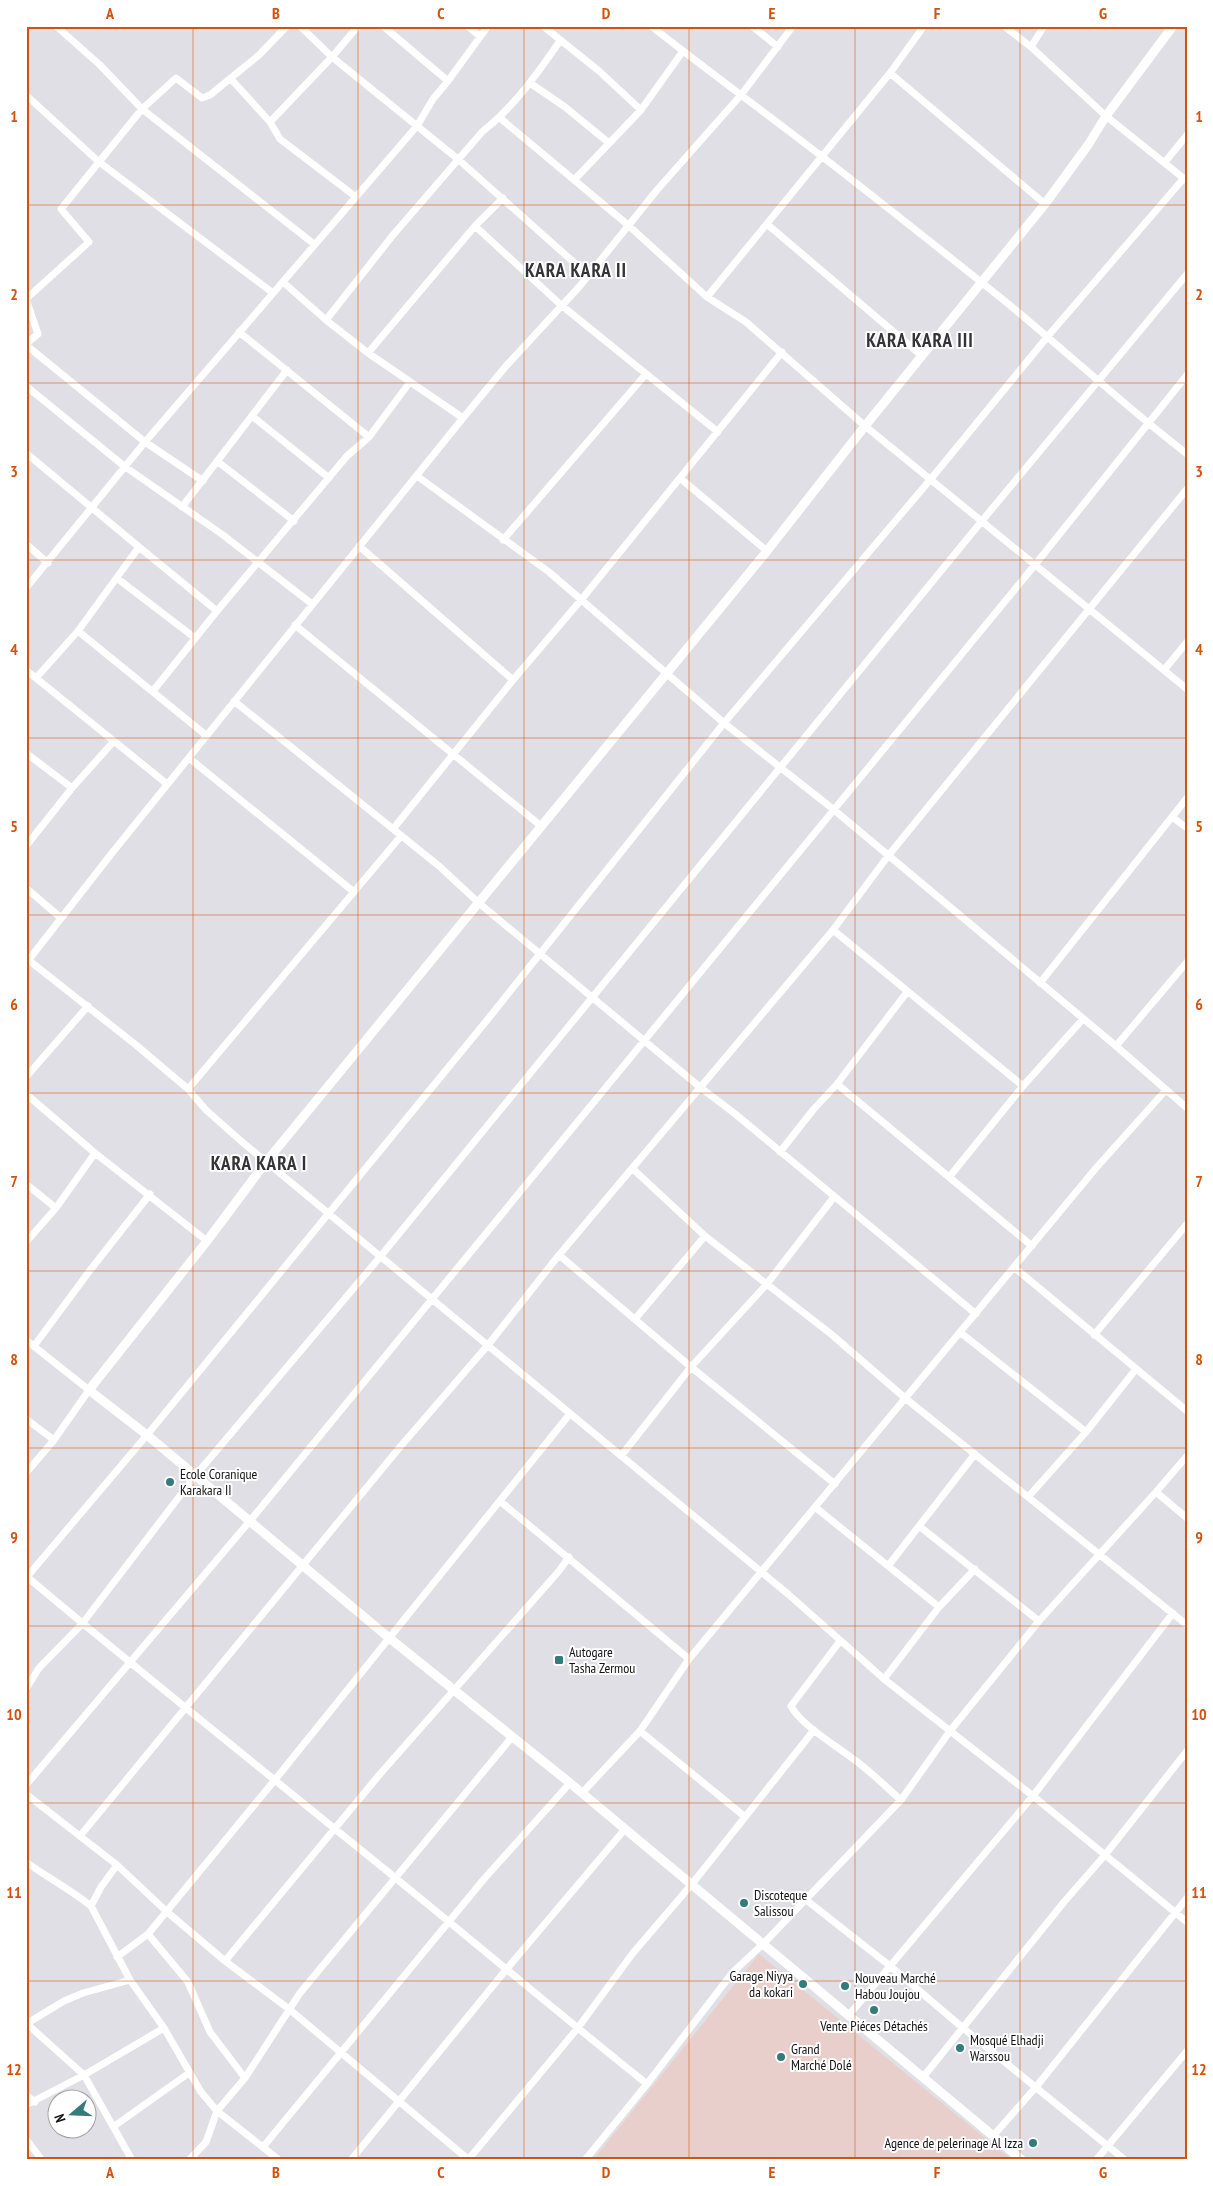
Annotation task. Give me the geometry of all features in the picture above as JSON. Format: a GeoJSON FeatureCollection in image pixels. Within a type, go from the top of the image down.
{"type":"FeatureCollection","features":[{"type":"Feature","properties":{"kind":"street"},"geometry":{"type":"LineString","coordinates":[[203,481],[145,442],[26,345],[38,334],[26,299],[89,242],[60,209],[142,109],[176,78],[202,98],[210,95],[259,55],[287,26]]}},
{"type":"Feature","properties":{"kind":"street"},"geometry":{"type":"LineString","coordinates":[[300,26],[332,57],[503,198],[588,275]]}},
{"type":"Feature","properties":{"kind":"street"},"geometry":{"type":"LineString","coordinates":[[270,122],[332,57],[358,26]]}},
{"type":"Feature","properties":{"kind":"street"},"geometry":{"type":"LineString","coordinates":[[383,26],[448,81]]}},
{"type":"Feature","properties":{"kind":"street"},"geometry":{"type":"LineString","coordinates":[[467,26],[480,36]]}},
{"type":"Feature","properties":{"kind":"street"},"geometry":{"type":"LineString","coordinates":[[26,588],[124,466],[417,126],[433,99],[488,26]]}},
{"type":"Feature","properties":{"kind":"street"},"geometry":{"type":"LineString","coordinates":[[543,26],[599,70],[641,110]]}},
{"type":"Feature","properties":{"kind":"street"},"geometry":{"type":"LineString","coordinates":[[652,26],[821,155],[981,282],[1048,336],[1098,383],[1187,454]]}},
{"type":"Feature","properties":{"kind":"street"},"geometry":{"type":"LineString","coordinates":[[752,26],[778,47]]}},
{"type":"Feature","properties":{"kind":"street"},"geometry":{"type":"LineString","coordinates":[[793,26],[741,95],[656,190],[588,275],[462,418],[27,960],[88,1006],[188,1090],[206,1110],[266,1162],[431,1300],[488,1345],[569,1415],[761,1572],[884,1679],[1033,1796],[1187,1922]]}},
{"type":"Feature","properties":{"kind":"street"},"geometry":{"type":"LineString","coordinates":[[707,297],[768,225],[821,155],[890,73],[924,26]]}},
{"type":"Feature","properties":{"kind":"street"},"geometry":{"type":"LineString","coordinates":[[647,2084],[505,1971],[335,1828],[274,1781],[27,1577],[147,1435],[540,954],[724,723],[930,480],[1048,336],[1185,179],[1106,116],[1031,46],[1004,26]]}},
{"type":"Feature","properties":{"kind":"street"},"geometry":{"type":"LineString","coordinates":[[1031,46],[1044,26]]}},
{"type":"Feature","properties":{"kind":"street"},"geometry":{"type":"LineString","coordinates":[[26,1472],[54,1440],[89,1390],[266,1162],[668,674],[865,426],[1045,204],[1088,145],[1106,116],[1173,26]]}},
{"type":"Feature","properties":{"kind":"street"},"geometry":{"type":"LineString","coordinates":[[57,27],[100,65],[142,109],[314,244]]}},
{"type":"Feature","properties":{"kind":"street"},"geometry":{"type":"LineString","coordinates":[[326,320],[393,234],[482,132],[500,118],[530,83],[560,41]]}},
{"type":"Feature","properties":{"kind":"street"},"geometry":{"type":"LineString","coordinates":[[575,179],[641,110],[683,51]]}},
{"type":"Feature","properties":{"kind":"street"},"geometry":{"type":"LineString","coordinates":[[890,73],[1045,204]]}},
{"type":"Feature","properties":{"kind":"street"},"geometry":{"type":"LineString","coordinates":[[231,79],[270,122],[280,139],[356,197]]}},
{"type":"Feature","properties":{"kind":"street"},"geometry":{"type":"LineString","coordinates":[[530,83],[566,107],[609,143]]}},
{"type":"Feature","properties":{"kind":"street"},"geometry":{"type":"LineString","coordinates":[[26,95],[99,162],[273,293]]}},
{"type":"Feature","properties":{"kind":"street"},"geometry":{"type":"LineString","coordinates":[[500,118],[575,179],[707,297],[746,322],[930,480],[1089,611],[1187,688]]}},
{"type":"Feature","properties":{"kind":"street"},"geometry":{"type":"LineString","coordinates":[[1165,162],[1187,135]]}},
{"type":"Feature","properties":{"kind":"street"},"geometry":{"type":"LineString","coordinates":[[368,353],[475,226],[503,198]]}},
{"type":"Feature","properties":{"kind":"street"},"geometry":{"type":"LineString","coordinates":[[768,225],[922,356]]}},
{"type":"Feature","properties":{"kind":"street"},"geometry":{"type":"LineString","coordinates":[[475,226],[561,305],[718,432]]}},
{"type":"Feature","properties":{"kind":"street"},"geometry":{"type":"LineString","coordinates":[[26,1689],[39,1668],[82,1624],[194,1476],[380,1257],[981,522],[1187,274]]}},
{"type":"Feature","properties":{"kind":"street"},"geometry":{"type":"LineString","coordinates":[[283,282],[326,320],[368,353],[462,418]]}},
{"type":"Feature","properties":{"kind":"street"},"geometry":{"type":"LineString","coordinates":[[240,332],[369,437]]}},
{"type":"Feature","properties":{"kind":"street"},"geometry":{"type":"LineString","coordinates":[[393,829],[453,752],[581,600],[782,352]]}},
{"type":"Feature","properties":{"kind":"street"},"geometry":{"type":"LineString","coordinates":[[182,507],[287,370]]}},
{"type":"Feature","properties":{"kind":"street"},"geometry":{"type":"LineString","coordinates":[[503,540],[646,374]]}},
{"type":"Feature","properties":{"kind":"street"},"geometry":{"type":"LineString","coordinates":[[26,1786],[249,1522],[646,1040],[833,809],[1034,566],[1146,423],[1187,375]]}},
{"type":"Feature","properties":{"kind":"street"},"geometry":{"type":"LineString","coordinates":[[153,691],[217,611],[347,456],[369,437],[410,382]]}},
{"type":"Feature","properties":{"kind":"street"},"geometry":{"type":"LineString","coordinates":[[26,386],[124,466],[223,535],[312,604]]}},
{"type":"Feature","properties":{"kind":"street"},"geometry":{"type":"LineString","coordinates":[[252,416],[329,478]]}},
{"type":"Feature","properties":{"kind":"street"},"geometry":{"type":"LineString","coordinates":[[26,453],[217,611]]}},
{"type":"Feature","properties":{"kind":"street"},"geometry":{"type":"LineString","coordinates":[[217,461],[294,521]]}},
{"type":"Feature","properties":{"kind":"street"},"geometry":{"type":"LineString","coordinates":[[417,476],[549,572],[724,723],[833,809],[1116,1046],[1187,1108]]}},
{"type":"Feature","properties":{"kind":"street"},"geometry":{"type":"LineString","coordinates":[[680,478],[767,551]]}},
{"type":"Feature","properties":{"kind":"street"},"geometry":{"type":"LineString","coordinates":[[80,1836],[400,1447],[488,1345],[559,1255],[633,1170],[833,930],[888,856],[1187,489]]}},
{"type":"Feature","properties":{"kind":"street"},"geometry":{"type":"LineString","coordinates":[[26,544],[48,563]]}},
{"type":"Feature","properties":{"kind":"street"},"geometry":{"type":"LineString","coordinates":[[359,546],[512,680]]}},
{"type":"Feature","properties":{"kind":"street"},"geometry":{"type":"LineString","coordinates":[[36,678],[78,631],[118,579],[139,547]]}},
{"type":"Feature","properties":{"kind":"street"},"geometry":{"type":"LineString","coordinates":[[118,579],[196,638]]}},
{"type":"Feature","properties":{"kind":"street"},"geometry":{"type":"LineString","coordinates":[[295,625],[453,752],[541,826]]}},
{"type":"Feature","properties":{"kind":"street"},"geometry":{"type":"LineString","coordinates":[[78,631],[207,736]]}},
{"type":"Feature","properties":{"kind":"street"},"geometry":{"type":"LineString","coordinates":[[1164,670],[1187,642]]}},
{"type":"Feature","properties":{"kind":"street"},"geometry":{"type":"LineString","coordinates":[[26,670],[167,784]]}},
{"type":"Feature","properties":{"kind":"street"},"geometry":{"type":"LineString","coordinates":[[234,701],[439,866],[480,904],[646,1040],[700,1088],[976,1314]]}},
{"type":"Feature","properties":{"kind":"street"},"geometry":{"type":"LineString","coordinates":[[26,846],[72,788],[114,740]]}},
{"type":"Feature","properties":{"kind":"street"},"geometry":{"type":"LineString","coordinates":[[26,752],[72,788]]}},
{"type":"Feature","properties":{"kind":"street"},"geometry":{"type":"LineString","coordinates":[[189,758],[354,892]]}},
{"type":"Feature","properties":{"kind":"street"},"geometry":{"type":"LineString","coordinates":[[1040,982],[1187,798]]}},
{"type":"Feature","properties":{"kind":"street"},"geometry":{"type":"LineString","coordinates":[[1172,817],[1187,828]]}},
{"type":"Feature","properties":{"kind":"street"},"geometry":{"type":"LineString","coordinates":[[188,1090],[401,836]]}},
{"type":"Feature","properties":{"kind":"street"},"geometry":{"type":"LineString","coordinates":[[26,888],[61,918]]}},
{"type":"Feature","properties":{"kind":"street"},"geometry":{"type":"LineString","coordinates":[[833,930],[1023,1086]]}},
{"type":"Feature","properties":{"kind":"street"},"geometry":{"type":"LineString","coordinates":[[1116,1046],[1187,962]]}},
{"type":"Feature","properties":{"kind":"street"},"geometry":{"type":"LineString","coordinates":[[780,1152],[813,1110],[837,1084],[907,992]]}},
{"type":"Feature","properties":{"kind":"street"},"geometry":{"type":"LineString","coordinates":[[26,1077],[88,1006]]}},
{"type":"Feature","properties":{"kind":"street"},"geometry":{"type":"LineString","coordinates":[[950,1176],[1023,1086],[1083,1019]]}},
{"type":"Feature","properties":{"kind":"street"},"geometry":{"type":"LineString","coordinates":[[837,1084],[1032,1246]]}},
{"type":"Feature","properties":{"kind":"street"},"geometry":{"type":"LineString","coordinates":[[582,1793],[640,1731],[689,1659],[1096,1168],[1165,1090]]}},
{"type":"Feature","properties":{"kind":"street"},"geometry":{"type":"LineString","coordinates":[[26,1094],[95,1153],[207,1240]]}},
{"type":"Feature","properties":{"kind":"street"},"geometry":{"type":"LineString","coordinates":[[26,1242],[56,1208],[95,1153]]}},
{"type":"Feature","properties":{"kind":"street"},"geometry":{"type":"LineString","coordinates":[[633,1170],[705,1236],[830,1334],[905,1398],[1187,1625]]}},
{"type":"Feature","properties":{"kind":"street"},"geometry":{"type":"LineString","coordinates":[[26,1184],[56,1208]]}},
{"type":"Feature","properties":{"kind":"street"},"geometry":{"type":"LineString","coordinates":[[34,1346],[150,1194]]}},
{"type":"Feature","properties":{"kind":"street"},"geometry":{"type":"LineString","coordinates":[[621,1456],[692,1367],[766,1285],[834,1196]]}},
{"type":"Feature","properties":{"kind":"street"},"geometry":{"type":"LineString","coordinates":[[1094,1335],[1187,1224]]}},
{"type":"Feature","properties":{"kind":"street"},"geometry":{"type":"LineString","coordinates":[[634,1319],[705,1236]]}},
{"type":"Feature","properties":{"kind":"street"},"geometry":{"type":"LineString","coordinates":[[559,1255],[835,1484]]}},
{"type":"Feature","properties":{"kind":"street"},"geometry":{"type":"LineString","coordinates":[[1015,1268],[1187,1411]]}},
{"type":"Feature","properties":{"kind":"street"},"geometry":{"type":"LineString","coordinates":[[961,1333],[1086,1432]]}},
{"type":"Feature","properties":{"kind":"street"},"geometry":{"type":"LineString","coordinates":[[26,1340],[147,1435],[388,1637],[570,1782],[924,2076],[1022,2160]]}},
{"type":"Feature","properties":{"kind":"street"},"geometry":{"type":"LineString","coordinates":[[1028,1496],[1086,1432],[1136,1369]]}},
{"type":"Feature","properties":{"kind":"street"},"geometry":{"type":"LineString","coordinates":[[117,1957],[148,1934],[569,1415]]}},
{"type":"Feature","properties":{"kind":"street"},"geometry":{"type":"LineString","coordinates":[[26,1419],[54,1440]]}},
{"type":"Feature","properties":{"kind":"street"},"geometry":{"type":"LineString","coordinates":[[888,1566],[975,1454]]}},
{"type":"Feature","properties":{"kind":"street"},"geometry":{"type":"LineString","coordinates":[[585,2160],[647,2084],[733,1972],[763,1944],[901,1800],[950,1731],[1038,1621],[1187,1456]]}},
{"type":"Feature","properties":{"kind":"street"},"geometry":{"type":"LineString","coordinates":[[1156,1492],[1187,1518]]}},
{"type":"Feature","properties":{"kind":"street"},"geometry":{"type":"LineString","coordinates":[[500,1501],[689,1659]]}},
{"type":"Feature","properties":{"kind":"street"},"geometry":{"type":"LineString","coordinates":[[815,1507],[939,1607]]}},
{"type":"Feature","properties":{"kind":"street"},"geometry":{"type":"LineString","coordinates":[[919,1526],[1038,1621]]}},
{"type":"Feature","properties":{"kind":"street"},"geometry":{"type":"LineString","coordinates":[[225,1961],[335,1828],[454,1689],[560,1571],[569,1557]]}},
{"type":"Feature","properties":{"kind":"street"},"geometry":{"type":"LineString","coordinates":[[884,1679],[939,1607],[975,1569]]}},
{"type":"Feature","properties":{"kind":"street"},"geometry":{"type":"LineString","coordinates":[[849,2015],[1033,1796],[1173,1613]]}},
{"type":"Feature","properties":{"kind":"street"},"geometry":{"type":"LineString","coordinates":[[840,1641],[791,1706],[794,1712],[814,1730],[860,1764],[901,1800]]}},
{"type":"Feature","properties":{"kind":"street"},"geometry":{"type":"LineString","coordinates":[[26,1794],[117,1865],[225,1961],[288,2009],[468,2160],[577,2029],[633,1954],[692,1884],[814,1730]]}},
{"type":"Feature","properties":{"kind":"street"},"geometry":{"type":"LineString","coordinates":[[640,1731],[744,1816]]}},
{"type":"Feature","properties":{"kind":"street"},"geometry":{"type":"LineString","coordinates":[[189,2160],[206,2142],[217,2111],[245,2078],[288,2009],[512,1737]]}},
{"type":"Feature","properties":{"kind":"street"},"geometry":{"type":"LineString","coordinates":[[924,2076],[1064,1902],[1105,1855],[1187,1751]]}},
{"type":"Feature","properties":{"kind":"street"},"geometry":{"type":"LineString","coordinates":[[263,2147],[484,1879],[570,1782]]}},
{"type":"Feature","properties":{"kind":"street"},"geometry":{"type":"LineString","coordinates":[[351,2160],[505,1971],[625,1829]]}},
{"type":"Feature","properties":{"kind":"street"},"geometry":{"type":"LineString","coordinates":[[26,1862],[43,1875],[71,1890],[90,1906],[130,1980],[164,2028],[201,2092],[217,2111],[279,2160]]}},
{"type":"Feature","properties":{"kind":"street"},"geometry":{"type":"LineString","coordinates":[[90,1906],[117,1865]]}},
{"type":"Feature","properties":{"kind":"street"},"geometry":{"type":"LineString","coordinates":[[993,2136],[1036,2087],[1187,1898]]}},
{"type":"Feature","properties":{"kind":"street"},"geometry":{"type":"LineString","coordinates":[[805,1899],[890,1966],[963,2028],[1126,2160]]}},
{"type":"Feature","properties":{"kind":"street"},"geometry":{"type":"LineString","coordinates":[[148,1934],[188,1982],[210,2032],[245,2078]]}},
{"type":"Feature","properties":{"kind":"street"},"geometry":{"type":"LineString","coordinates":[[130,1980],[83,1993],[26,2023],[84,2075],[132,2160]]}},
{"type":"Feature","properties":{"kind":"street"},"geometry":{"type":"LineString","coordinates":[[26,2105],[84,2075],[164,2028]]}},
{"type":"Feature","properties":{"kind":"street"},"geometry":{"type":"LineString","coordinates":[[1096,2160],[1187,2051]]}},
{"type":"Feature","properties":{"kind":"street"},"geometry":{"type":"LineString","coordinates":[[112,2127],[189,2073]]}},
{"type":"Feature","properties":{"kind":"street"},"geometry":{"type":"LineString","coordinates":[[26,2094],[35,2102]]}},
{"type":"Feature","properties":{"kind":"street"},"geometry":{"type":"LineString","coordinates":[[26,2139],[42,2160]]}},
{"type":"Feature","properties":{"kind":"shaded area","name":"Grand Marché Dolé"},"geometry":{"type":"Polygon","coordinates":[[[759,1954],[1012,2160],[593,2160],[759,1954]]]}},
{"type":"Feature","properties":{"kind":"place","name":"Ecole Coranique Karakara II"},"geometry":{"type":"Point","coordinates":[170,1482]}},
{"type":"Feature","properties":{"kind":"place","name":"Autogare Tasha Zermou"},"geometry":{"type":"Point","coordinates":[559,1660]}},
{"type":"Feature","properties":{"kind":"place","name":"Discoteque Salissou"},"geometry":{"type":"Point","coordinates":[744,1903]}},
{"type":"Feature","properties":{"kind":"place","name":"Garage Niyya da kokari"},"geometry":{"type":"Point","coordinates":[803,1984]}},
{"type":"Feature","properties":{"kind":"place","name":"Nouveau Marché Habou Joujou"},"geometry":{"type":"Point","coordinates":[845,1986]}},
{"type":"Feature","properties":{"kind":"place","name":"Vente Piéces Détachés"},"geometry":{"type":"Point","coordinates":[874,2010]}},
{"type":"Feature","properties":{"kind":"place","name":"Mosqué Elhadji Warssou"},"geometry":{"type":"Point","coordinates":[960,2048]}},
{"type":"Feature","properties":{"kind":"place","name":"Grand Marché Dolé"},"geometry":{"type":"Point","coordinates":[781,2057]}},
{"type":"Feature","properties":{"kind":"place","name":"Agence de pelerinage Al Izza"},"geometry":{"type":"Point","coordinates":[1033,2143]}},
{"type":"Feature","properties":{"kind":"district","name":"KARA KARA II"},"geometry":{"type":"Point","coordinates":[576,270]}},
{"type":"Feature","properties":{"kind":"district","name":"KARA KARA III"},"geometry":{"type":"Point","coordinates":[920,340]}},
{"type":"Feature","properties":{"kind":"district","name":"KARA KARA I"},"geometry":{"type":"Point","coordinates":[259,1163]}}]}
